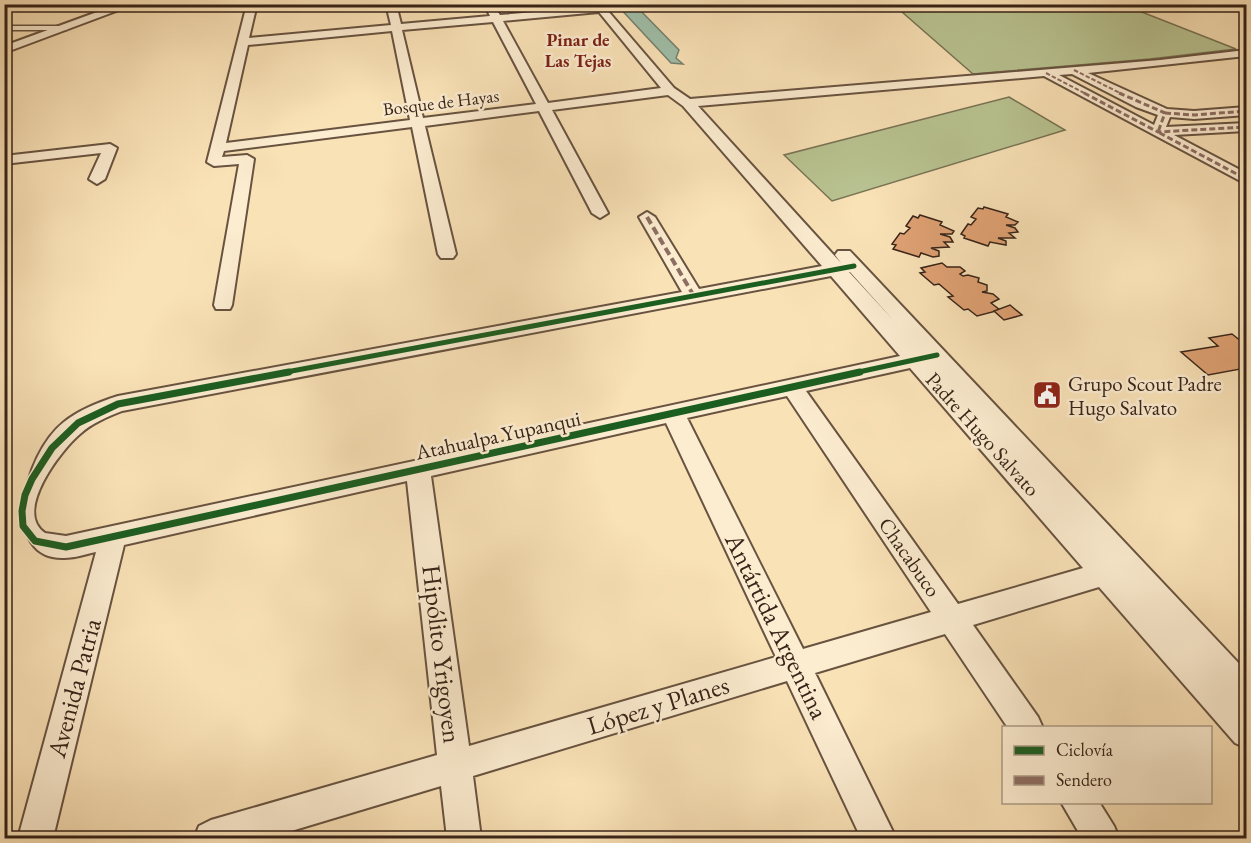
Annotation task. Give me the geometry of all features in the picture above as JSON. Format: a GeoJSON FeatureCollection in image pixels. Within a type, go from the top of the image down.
{"type":"FeatureCollection","features":[{"type":"Feature","properties":{"kind":"street"},"geometry":{"type":"LineString","coordinates":[[4,50],[130,4]]}},
{"type":"Feature","properties":{"kind":"street"},"geometry":{"type":"LineString","coordinates":[[247,159],[214,162],[252,4]]}},
{"type":"Feature","properties":{"kind":"street"},"geometry":{"type":"LineString","coordinates":[[391,4],[447,254]]}},
{"type":"Feature","properties":{"kind":"street"},"geometry":{"type":"LineString","coordinates":[[489,4],[600,213]]}},
{"type":"Feature","properties":{"kind":"street"},"geometry":{"type":"LineString","coordinates":[[242,42],[604,6]]}},
{"type":"Feature","properties":{"kind":"street","name":"Padre Hugo Salvato"},"geometry":{"type":"LineString","coordinates":[[604,6],[673,82],[826,236],[845,268]]}},
{"type":"Feature","properties":{"kind":"street","name":"Padre Hugo Salvato"},"geometry":{"type":"LineString","coordinates":[[604,6],[673,82]]}},
{"type":"Feature","properties":{"kind":"street"},"geometry":{"type":"LineString","coordinates":[[695,102],[1046,73],[1246,53]]}},
{"type":"Feature","properties":{"kind":"street"},"geometry":{"type":"LineString","coordinates":[[1074,70],[1141,104],[1165,113],[1194,115],[1246,111]]}},
{"type":"Feature","properties":{"kind":"street"},"geometry":{"type":"LineString","coordinates":[[1046,73],[1246,179]]}},
{"type":"Feature","properties":{"kind":"street","name":"Bosque de Hayas"},"geometry":{"type":"LineString","coordinates":[[216,148],[544,107],[673,82]]}},
{"type":"Feature","properties":{"kind":"street","name":"Padre Hugo Salvato"},"geometry":{"type":"LineString","coordinates":[[695,102],[927,358],[1246,693]]}},
{"type":"Feature","properties":{"kind":"street"},"geometry":{"type":"LineString","coordinates":[[1158,132],[1165,113]]}},
{"type":"Feature","properties":{"kind":"street"},"geometry":{"type":"LineString","coordinates":[[1158,132],[1246,127]]}},
{"type":"Feature","properties":{"kind":"street"},"geometry":{"type":"LineString","coordinates":[[223,305],[247,159],[258,144]]}},
{"type":"Feature","properties":{"kind":"street"},"geometry":{"type":"LineString","coordinates":[[4,160],[110,148],[97,179]]}},
{"type":"Feature","properties":{"kind":"street"},"geometry":{"type":"LineString","coordinates":[[647,217],[694,296]]}},
{"type":"Feature","properties":{"kind":"street"},"geometry":{"type":"LineString","coordinates":[[14,502],[56,443],[72,428],[118,404],[845,268]]}},
{"type":"Feature","properties":{"kind":"street","name":"Padre Hugo Salvato"},"geometry":{"type":"LineString","coordinates":[[927,358],[1106,573],[1246,732]]}},
{"type":"Feature","properties":{"kind":"street","name":"Atahualpa Yupanqui"},"geometry":{"type":"LineString","coordinates":[[14,502],[24,528],[32,539],[45,544],[66,547],[927,358]]}},
{"type":"Feature","properties":{"kind":"street","name":"Chacabuco"},"geometry":{"type":"LineString","coordinates":[[792,387],[1026,726]]}},
{"type":"Feature","properties":{"kind":"street","name":"Antártida Argentina"},"geometry":{"type":"LineString","coordinates":[[673,413],[879,838]]}},
{"type":"Feature","properties":{"kind":"street","name":"Hipólito Yrigoyen"},"geometry":{"type":"LineString","coordinates":[[418,469],[464,838]]}},
{"type":"Feature","properties":{"kind":"street","name":"Avenida Patria"},"geometry":{"type":"LineString","coordinates":[[35,838],[113,537]]}},
{"type":"Feature","properties":{"kind":"street","name":"López y Planes"},"geometry":{"type":"LineString","coordinates":[[211,838],[1106,573]]}},
{"type":"Feature","properties":{"kind":"street"},"geometry":{"type":"LineString","coordinates":[[1079,804],[1102,838]]}},
{"type":"Feature","properties":{"kind":"lane"},"geometry":{"type":"LineString","coordinates":[[4,28],[66,28]]}},
{"type":"Feature","properties":{"kind":"shaded area"},"geometry":{"type":"Polygon","coordinates":[[[617,5],[635,5],[679,50],[676,58],[683,64],[671,63],[617,5]]]}},
{"type":"Feature","properties":{"kind":"shaded area"},"geometry":{"type":"Polygon","coordinates":[[[894,5],[1124,5],[1236,49],[1150,59],[973,74],[894,5]]]}},
{"type":"Feature","properties":{"kind":"shaded area"},"geometry":{"type":"Polygon","coordinates":[[[1009,97],[1065,130],[832,201],[784,155],[1009,97]]]}},
{"type":"Feature","properties":{"kind":"building"},"geometry":{"type":"Polygon","coordinates":[[[984,207],[1008,214],[1006,217],[1018,222],[1015,225],[1006,225],[1015,228],[1018,232],[1009,233],[1015,238],[998,238],[1006,241],[1006,245],[990,242],[988,246],[964,238],[965,236],[961,234],[968,224],[971,225],[976,219],[971,217],[978,208],[983,209],[984,207]]]}},
{"type":"Feature","properties":{"kind":"building"},"geometry":{"type":"Polygon","coordinates":[[[920,215],[942,222],[940,225],[954,231],[952,234],[940,234],[950,237],[953,242],[944,242],[949,247],[931,248],[939,251],[939,256],[933,257],[921,253],[919,257],[893,249],[896,245],[892,244],[900,233],[904,234],[910,228],[906,226],[913,216],[918,218],[920,215]]]}},
{"type":"Feature","properties":{"kind":"building"},"geometry":{"type":"Polygon","coordinates":[[[942,263],[947,267],[960,267],[965,271],[960,274],[963,276],[979,278],[978,282],[987,285],[987,291],[982,292],[993,294],[999,299],[991,303],[1000,310],[977,316],[968,309],[964,310],[948,297],[953,296],[939,284],[934,285],[920,273],[925,272],[921,268],[942,263]]]}},
{"type":"Feature","properties":{"kind":"building"},"geometry":{"type":"Polygon","coordinates":[[[1010,305],[1022,315],[1004,320],[994,311],[1010,305]]]}},
{"type":"Feature","properties":{"kind":"building"},"geometry":{"type":"Polygon","coordinates":[[[1232,334],[1246,345],[1246,368],[1208,375],[1181,352],[1218,346],[1209,338],[1232,334]]]}},
{"type":"Feature","properties":{"kind":"marked path"},"geometry":{"type":"LineString","coordinates":[[1074,70],[1141,104],[1165,113],[1158,132],[1246,179]]}},
{"type":"Feature","properties":{"kind":"marked path"},"geometry":{"type":"LineString","coordinates":[[1046,73],[1158,132],[1246,127]]}},
{"type":"Feature","properties":{"kind":"marked path"},"geometry":{"type":"LineString","coordinates":[[1165,113],[1194,115],[1246,111]]}},
{"type":"Feature","properties":{"kind":"marked path"},"geometry":{"type":"LineString","coordinates":[[647,217],[694,296]]}},
{"type":"Feature","properties":{"kind":"cycle path"},"geometry":{"type":"LineString","coordinates":[[854,266],[118,404],[78,423],[52,448],[32,479],[25,495],[22,511],[23,526],[31,538],[39,543],[66,547],[937,355]]}},
{"type":"Feature","properties":{"kind":"place","name":"Grupo Scout Padre Hugo Salvato"},"geometry":{"type":"Point","coordinates":[1047,395]}},
{"type":"Feature","properties":{"kind":"district","name":"Pinar de Las Tejas"},"geometry":{"type":"Point","coordinates":[578,49]}}]}
